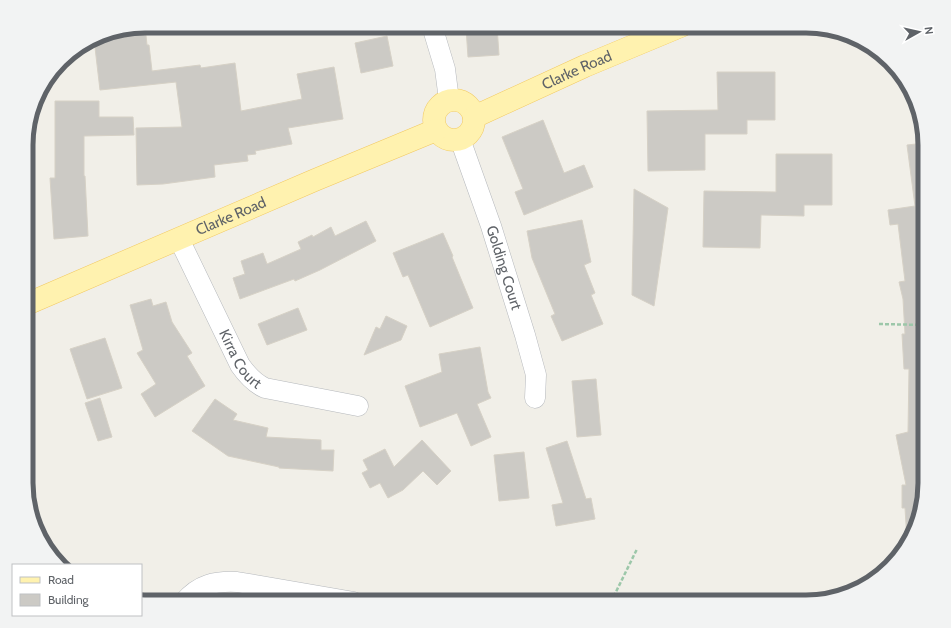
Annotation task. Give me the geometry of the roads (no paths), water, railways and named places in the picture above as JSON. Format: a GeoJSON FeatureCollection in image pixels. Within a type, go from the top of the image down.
{"type":"FeatureCollection","features":[{"type":"Feature","properties":{"kind":"main road","name":"Clarke Road"},"geometry":{"type":"LineString","coordinates":[[474,117],[585,66],[650,33]]}},
{"type":"Feature","properties":{"kind":"main road"},"geometry":{"type":"LineString","coordinates":[[456,99],[463,101],[472,110],[474,117],[471,130],[466,136],[460,139],[453,140],[441,136],[436,130],[434,124],[433,118],[438,106],[443,102],[450,100],[456,99]]}},
{"type":"Feature","properties":{"kind":"main road","name":"Clarke Road"},"geometry":{"type":"LineString","coordinates":[[33,299],[436,130]]}},
{"type":"Feature","properties":{"kind":"street"},"geometry":{"type":"LineString","coordinates":[[434,33],[445,69],[450,100]]}},
{"type":"Feature","properties":{"kind":"street","name":"Golding Court"},"geometry":{"type":"LineString","coordinates":[[460,139],[491,226],[525,335],[536,375],[535,398]]}},
{"type":"Feature","properties":{"kind":"street","name":"Kirra Court"},"geometry":{"type":"LineString","coordinates":[[179,239],[240,365],[250,378],[265,388],[358,406]]}},
{"type":"Feature","properties":{"kind":"street"},"geometry":{"type":"LineString","coordinates":[[190,595],[198,589],[217,582],[226,581],[313,595]]}}]}
